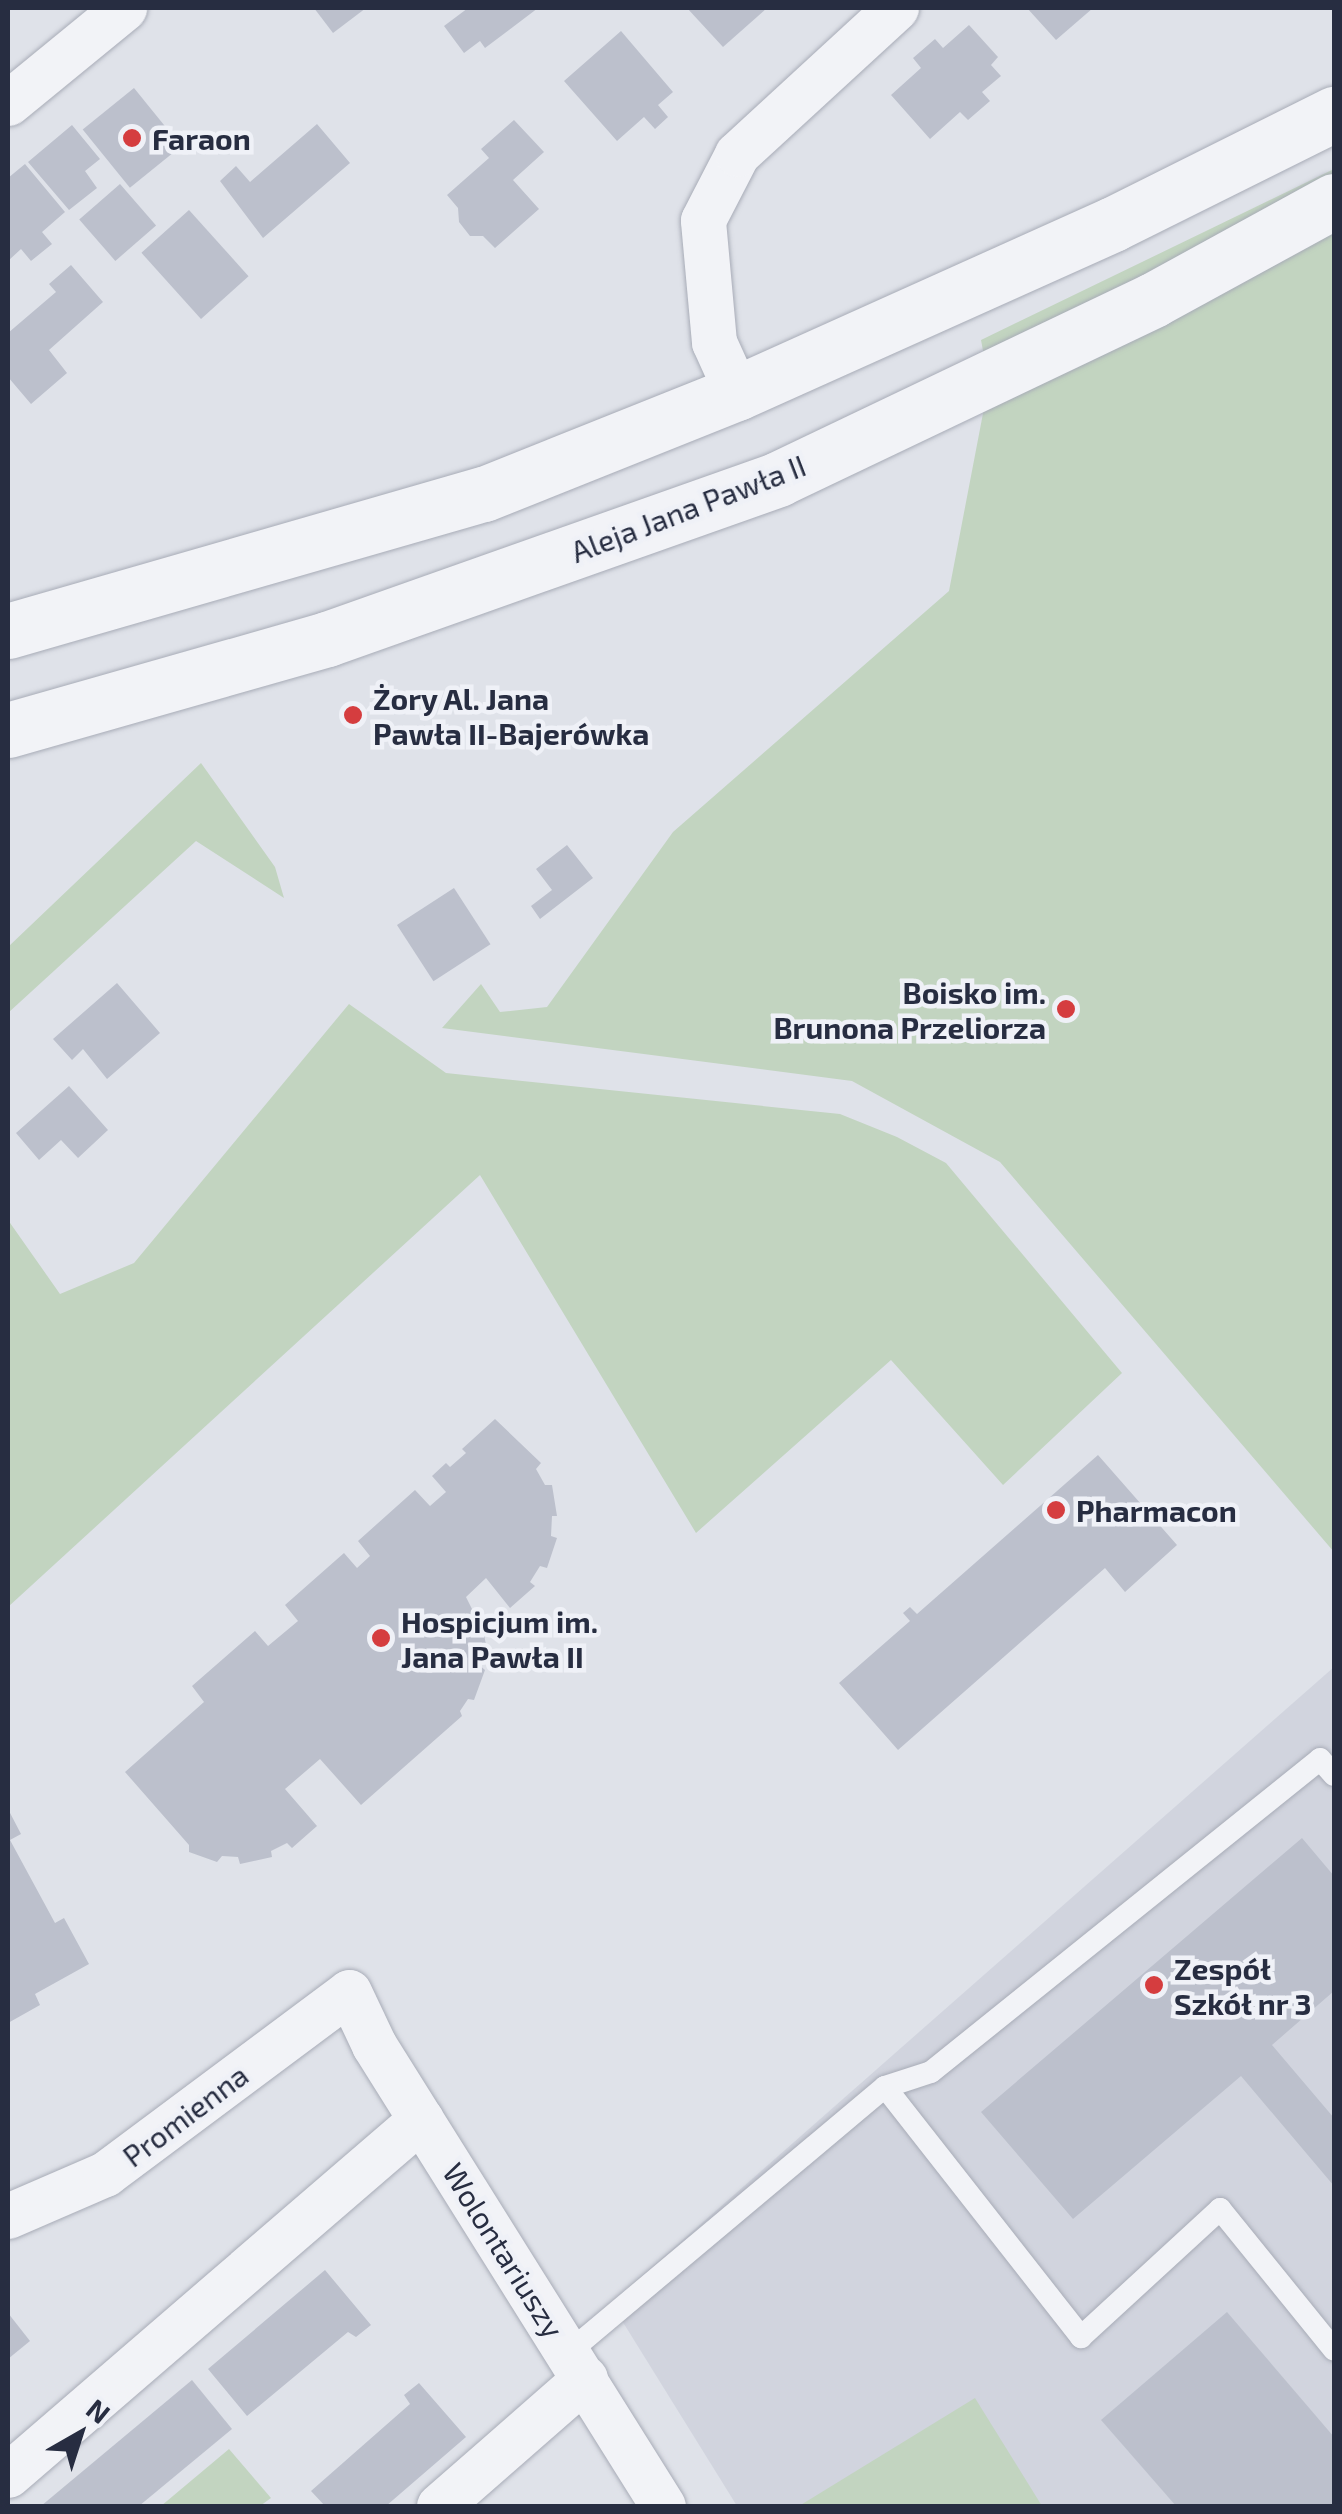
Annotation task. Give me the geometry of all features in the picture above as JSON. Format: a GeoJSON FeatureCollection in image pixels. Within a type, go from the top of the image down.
{"type":"FeatureCollection","features":[{"type":"Feature","properties":{"kind":"street"},"geometry":{"type":"LineString","coordinates":[[8,103],[124,8]]}},
{"type":"Feature","properties":{"kind":"street"},"geometry":{"type":"LineString","coordinates":[[737,393],[714,342],[703,220],[737,154],[896,8]]}},
{"type":"Feature","properties":{"kind":"street"},"geometry":{"type":"LineString","coordinates":[[8,631],[484,494],[737,393],[1113,224],[1334,114]]}},
{"type":"Feature","properties":{"kind":"street","name":"Aleja Jana Pawła II"},"geometry":{"type":"LineString","coordinates":[[8,730],[327,639],[778,479],[1154,300],[1334,201]]}},
{"type":"Feature","properties":{"kind":"street","name":"Wolontariuszy"},"geometry":{"type":"LineString","coordinates":[[349,1992],[374,2045],[662,2506]]}},
{"type":"Feature","properties":{"kind":"street","name":"Promienna"},"geometry":{"type":"LineString","coordinates":[[8,2216],[105,2174],[349,1992]]}},
{"type":"Feature","properties":{"kind":"street"},"geometry":{"type":"LineString","coordinates":[[8,2475],[421,2119]]}},
{"type":"Feature","properties":{"kind":"street"},"geometry":{"type":"LineString","coordinates":[[439,2506],[577,2366]]}},
{"type":"Feature","properties":{"kind":"lane"},"geometry":{"type":"LineString","coordinates":[[577,2366],[885,2087],[931,2072],[1320,1759],[1334,1775]]}},
{"type":"Feature","properties":{"kind":"lane"},"geometry":{"type":"LineString","coordinates":[[885,2087],[1081,2337],[1220,2209],[1334,2350]]}},
{"type":"Feature","properties":{"kind":"shaded area","name":"Zespół Szkół nr 3"},"geometry":{"type":"Polygon","coordinates":[[[1334,1667],[1334,2506],[737,2506],[611,2303],[1334,1667]]]}},
{"type":"Feature","properties":{"kind":"green space","name":"Boisko im. Brunona Przeliorza"},"geometry":{"type":"Polygon","coordinates":[[[1334,169],[1334,1552],[1000,1162],[852,1081],[442,1028],[481,984],[500,1012],[547,1007],[673,832],[949,591],[989,382],[981,340],[1334,169]]]}},
{"type":"Feature","properties":{"kind":"green space"},"geometry":{"type":"Polygon","coordinates":[[[201,763],[275,867],[284,898],[196,841],[8,1013],[8,947],[201,763]]]}},
{"type":"Feature","properties":{"kind":"green space"},"geometry":{"type":"Polygon","coordinates":[[[349,1004],[446,1073],[840,1114],[897,1137],[946,1163],[1122,1373],[1003,1485],[891,1360],[696,1533],[480,1175],[8,1607],[8,1220],[60,1294],[134,1263],[349,1004]]]}},
{"type":"Feature","properties":{"kind":"green space"},"geometry":{"type":"Polygon","coordinates":[[[975,2398],[1042,2506],[799,2506],[975,2398]]]}},
{"type":"Feature","properties":{"kind":"green space"},"geometry":{"type":"Polygon","coordinates":[[[229,2449],[271,2498],[260,2506],[161,2506],[229,2449]]]}},
{"type":"Feature","properties":{"kind":"building"},"geometry":{"type":"Polygon","coordinates":[[[314,8],[366,8],[333,33],[314,8]]]}},
{"type":"Feature","properties":{"kind":"building"},"geometry":{"type":"Polygon","coordinates":[[[468,8],[538,8],[485,48],[480,41],[464,53],[444,26],[468,8]]]}},
{"type":"Feature","properties":{"kind":"building"},"geometry":{"type":"Polygon","coordinates":[[[687,8],[767,8],[723,47],[687,8]]]}},
{"type":"Feature","properties":{"kind":"building"},"geometry":{"type":"Polygon","coordinates":[[[1027,8],[1093,8],[1056,40],[1027,8]]]}},
{"type":"Feature","properties":{"kind":"building"},"geometry":{"type":"Polygon","coordinates":[[[969,25],[998,57],[991,65],[1001,76],[982,92],[990,101],[968,120],[960,112],[930,139],[891,95],[921,68],[913,58],[935,39],[943,48],[969,25]]]}},
{"type":"Feature","properties":{"kind":"building"},"geometry":{"type":"Polygon","coordinates":[[[621,31],[673,92],[658,105],[668,117],[655,129],[644,117],[617,141],[564,81],[621,31]]]}},
{"type":"Feature","properties":{"kind":"building","name":"Faraon"},"geometry":{"type":"Polygon","coordinates":[[[134,88],[181,146],[130,188],[83,130],[134,88]]]}},
{"type":"Feature","properties":{"kind":"building"},"geometry":{"type":"Polygon","coordinates":[[[514,120],[544,152],[513,180],[539,209],[495,248],[483,236],[470,236],[459,222],[458,208],[447,195],[489,158],[481,149],[514,120]]]}},
{"type":"Feature","properties":{"kind":"building"},"geometry":{"type":"Polygon","coordinates":[[[317,124],[350,163],[263,238],[220,181],[236,166],[250,182],[317,124]]]}},
{"type":"Feature","properties":{"kind":"building"},"geometry":{"type":"Polygon","coordinates":[[[72,125],[100,159],[85,171],[97,188],[69,210],[28,162],[72,125]]]}},
{"type":"Feature","properties":{"kind":"building"},"geometry":{"type":"Polygon","coordinates":[[[25,164],[65,212],[42,232],[52,244],[31,261],[21,249],[8,261],[8,178],[25,164]]]}},
{"type":"Feature","properties":{"kind":"building"},"geometry":{"type":"Polygon","coordinates":[[[120,184],[156,226],[115,261],[79,219],[120,184]]]}},
{"type":"Feature","properties":{"kind":"building"},"geometry":{"type":"Polygon","coordinates":[[[189,210],[249,276],[201,319],[141,253],[189,210]]]}},
{"type":"Feature","properties":{"kind":"building"},"geometry":{"type":"Polygon","coordinates":[[[71,265],[103,302],[49,350],[67,373],[31,404],[8,377],[8,333],[56,292],[49,284],[71,265]]]}},
{"type":"Feature","properties":{"kind":"building"},"geometry":{"type":"Polygon","coordinates":[[[567,845],[593,878],[540,919],[531,906],[552,890],[536,869],[567,845]]]}},
{"type":"Feature","properties":{"kind":"building"},"geometry":{"type":"Polygon","coordinates":[[[454,888],[490,944],[433,981],[397,925],[454,888]]]}},
{"type":"Feature","properties":{"kind":"building"},"geometry":{"type":"Polygon","coordinates":[[[117,983],[160,1033],[107,1079],[83,1049],[72,1060],[53,1039],[117,983]]]}},
{"type":"Feature","properties":{"kind":"building"},"geometry":{"type":"Polygon","coordinates":[[[69,1086],[108,1130],[78,1158],[61,1140],[39,1160],[16,1133],[69,1086]]]}},
{"type":"Feature","properties":{"kind":"building","name":"Hospicjum im. Jana Pawła II"},"geometry":{"type":"Polygon","coordinates":[[[495,1419],[541,1463],[536,1469],[545,1485],[552,1485],[557,1516],[552,1516],[551,1536],[557,1538],[547,1568],[540,1566],[530,1582],[535,1586],[510,1608],[486,1578],[466,1597],[474,1613],[480,1612],[486,1645],[479,1648],[479,1665],[485,1670],[474,1700],[468,1699],[460,1711],[462,1716],[361,1805],[320,1759],[285,1789],[317,1826],[292,1848],[287,1843],[271,1851],[272,1857],[240,1864],[238,1857],[222,1856],[217,1862],[189,1852],[189,1845],[125,1772],[204,1702],[192,1686],[255,1631],[268,1646],[298,1621],[285,1605],[344,1553],[357,1568],[370,1556],[358,1541],[415,1490],[430,1506],[446,1492],[432,1476],[466,1453],[462,1449],[495,1419]]]}},
{"type":"Feature","properties":{"kind":"building"},"geometry":{"type":"Polygon","coordinates":[[[1098,1455],[1177,1545],[1125,1592],[1105,1568],[898,1750],[839,1683],[910,1621],[903,1613],[910,1607],[917,1614],[1098,1455]]]}},
{"type":"Feature","properties":{"kind":"building"},"geometry":{"type":"Polygon","coordinates":[[[8,1809],[21,1834],[10,1840],[55,1923],[64,1918],[89,1964],[35,1994],[40,2005],[8,2023],[8,1809]]]}},
{"type":"Feature","properties":{"kind":"building"},"geometry":{"type":"Polygon","coordinates":[[[1302,1838],[1334,1876],[1334,1991],[1272,2045],[1334,2118],[1334,2186],[1241,2076],[1073,2219],[981,2112],[1302,1838]]]}},
{"type":"Feature","properties":{"kind":"building"},"geometry":{"type":"Polygon","coordinates":[[[325,2270],[371,2325],[356,2337],[348,2332],[247,2416],[208,2369],[325,2270]]]}},
{"type":"Feature","properties":{"kind":"building"},"geometry":{"type":"Polygon","coordinates":[[[1227,2312],[1334,2437],[1334,2506],[1176,2506],[1101,2420],[1227,2312]]]}},
{"type":"Feature","properties":{"kind":"building"},"geometry":{"type":"Polygon","coordinates":[[[8,2313],[30,2341],[8,2359],[8,2313]]]}},
{"type":"Feature","properties":{"kind":"building"},"geometry":{"type":"Polygon","coordinates":[[[192,2380],[232,2429],[139,2506],[41,2506],[192,2380]]]}},
{"type":"Feature","properties":{"kind":"building"},"geometry":{"type":"Polygon","coordinates":[[[419,2383],[466,2437],[386,2506],[325,2506],[311,2491],[410,2404],[404,2395],[419,2383]]]}},
{"type":"Feature","properties":{"kind":"place","name":"Faraon"},"geometry":{"type":"Point","coordinates":[132,138]}},
{"type":"Feature","properties":{"kind":"place","name":"Żory Al. Jana Pawła II-Bajerówka"},"geometry":{"type":"Point","coordinates":[353,715]}},
{"type":"Feature","properties":{"kind":"place","name":"Boisko im. Brunona Przeliorza"},"geometry":{"type":"Point","coordinates":[1066,1009]}},
{"type":"Feature","properties":{"kind":"place","name":"Pharmacon"},"geometry":{"type":"Point","coordinates":[1056,1510]}},
{"type":"Feature","properties":{"kind":"place","name":"Hospicjum im. Jana Pawła II"},"geometry":{"type":"Point","coordinates":[381,1638]}},
{"type":"Feature","properties":{"kind":"place","name":"Zespół Szkół nr 3"},"geometry":{"type":"Point","coordinates":[1154,1985]}}]}
